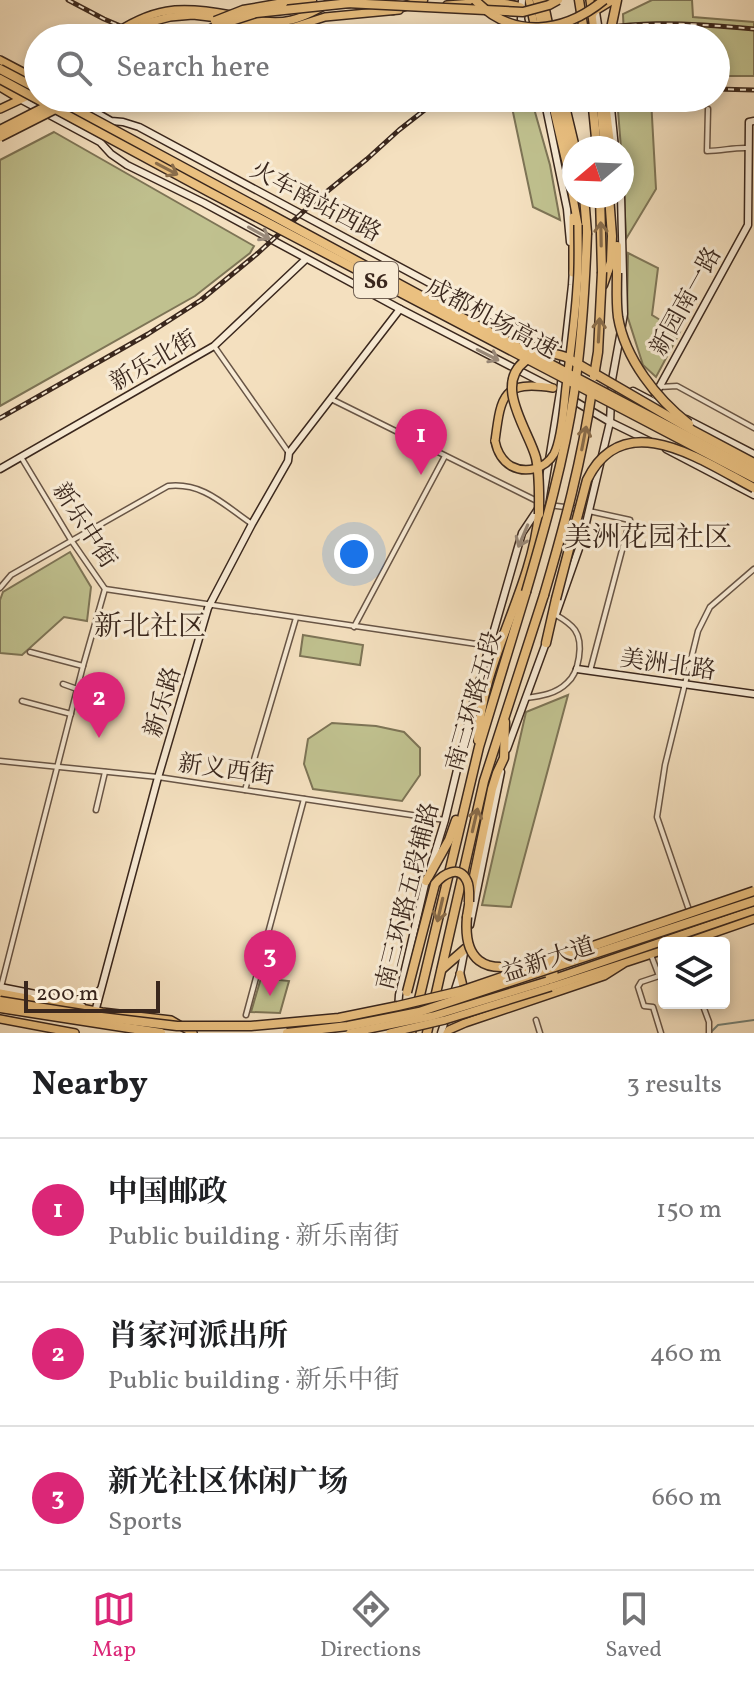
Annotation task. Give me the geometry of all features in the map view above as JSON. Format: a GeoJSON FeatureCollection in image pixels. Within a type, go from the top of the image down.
{"type":"FeatureCollection","features":[{"type":"Feature","properties":{"kind":"highway"},"geometry":{"type":"LineString","coordinates":[[212,24],[243,10],[312,0]]}},
{"type":"Feature","properties":{"kind":"highway"},"geometry":{"type":"LineString","coordinates":[[222,24],[256,13],[370,0]]}},
{"type":"Feature","properties":{"kind":"highway"},"geometry":{"type":"LineString","coordinates":[[393,10],[423,0]]}},
{"type":"Feature","properties":{"kind":"highway"},"geometry":{"type":"LineString","coordinates":[[475,0],[491,15],[509,24]]}},
{"type":"Feature","properties":{"kind":"highway"},"geometry":{"type":"LineString","coordinates":[[540,0],[543,24]]}},
{"type":"Feature","properties":{"kind":"highway"},"geometry":{"type":"LineString","coordinates":[[540,0],[547,24]]}},
{"type":"Feature","properties":{"kind":"highway"},"geometry":{"type":"LineString","coordinates":[[348,1],[523,12],[558,0]]}},
{"type":"Feature","properties":{"kind":"highway"},"geometry":{"type":"LineString","coordinates":[[556,24],[575,19],[604,0]]}},
{"type":"Feature","properties":{"kind":"highway"},"geometry":{"type":"LineString","coordinates":[[594,7],[594,11],[615,0]]}},
{"type":"Feature","properties":{"kind":"highway"},"geometry":{"type":"LineString","coordinates":[[611,24],[615,0]]}},
{"type":"Feature","properties":{"kind":"highway"},"geometry":{"type":"LineString","coordinates":[[580,3],[583,24]]}},
{"type":"Feature","properties":{"kind":"highway"},"geometry":{"type":"LineString","coordinates":[[0,69],[24,82]]}},
{"type":"Feature","properties":{"kind":"highway","name":"成都机场高速"},"geometry":{"type":"LineString","coordinates":[[0,79],[24,92]]}},
{"type":"Feature","properties":{"kind":"highway"},"geometry":{"type":"LineString","coordinates":[[0,130],[35,112]]}},
{"type":"Feature","properties":{"kind":"highway"},"geometry":{"type":"LineString","coordinates":[[0,137],[49,112]]}},
{"type":"Feature","properties":{"kind":"highway","name":"成都机场高速"},"geometry":{"type":"LineString","coordinates":[[61,112],[754,478]]}},
{"type":"Feature","properties":{"kind":"highway","name":"成都机场高速"},"geometry":{"type":"LineString","coordinates":[[81,112],[754,471]]}},
{"type":"Feature","properties":{"kind":"highway"},"geometry":{"type":"LineString","coordinates":[[557,112],[563,136]]}},
{"type":"Feature","properties":{"kind":"highway"},"geometry":{"type":"LineString","coordinates":[[566,112],[572,136]]}},
{"type":"Feature","properties":{"kind":"highway"},"geometry":{"type":"LineString","coordinates":[[593,112],[596,136]]}},
{"type":"Feature","properties":{"kind":"highway"},"geometry":{"type":"LineString","coordinates":[[606,112],[609,136]]}},
{"type":"Feature","properties":{"kind":"highway","name":"南三环路五段"},"geometry":{"type":"LineString","coordinates":[[411,1033],[477,753],[542,539],[562,455],[583,322],[585,208]]}},
{"type":"Feature","properties":{"kind":"highway"},"geometry":{"type":"LineString","coordinates":[[601,208],[604,273]]}},
{"type":"Feature","properties":{"kind":"highway"},"geometry":{"type":"LineString","coordinates":[[604,273],[611,262],[612,208]]}},
{"type":"Feature","properties":{"kind":"highway"},"geometry":{"type":"LineString","coordinates":[[613,208],[618,317],[634,359],[659,395],[706,437]]}},
{"type":"Feature","properties":{"kind":"highway","name":"南三环路五段"},"geometry":{"type":"LineString","coordinates":[[427,1033],[484,781],[544,595],[575,483],[598,352],[604,273]]}},
{"type":"Feature","properties":{"kind":"highway"},"geometry":{"type":"LineString","coordinates":[[477,753],[485,686],[525,575],[537,529],[540,494],[536,459],[511,389],[519,365],[538,354],[566,357],[754,463]]}},
{"type":"Feature","properties":{"kind":"highway"},"geometry":{"type":"LineString","coordinates":[[546,643],[587,480],[613,450],[640,442],[661,443],[754,488]]}},
{"type":"Feature","properties":{"kind":"highway"},"geometry":{"type":"LineString","coordinates":[[506,709],[504,758],[492,789],[469,902],[466,940],[472,953],[483,963],[496,968],[553,958]]}},
{"type":"Feature","properties":{"kind":"highway"},"geometry":{"type":"LineString","coordinates":[[426,881],[449,840],[470,781]]}},
{"type":"Feature","properties":{"kind":"highway"},"geometry":{"type":"LineString","coordinates":[[398,1021],[435,884],[444,874],[460,873],[467,880],[469,902]]}},
{"type":"Feature","properties":{"kind":"highway"},"geometry":{"type":"LineString","coordinates":[[0,1004],[177,1026],[220,1027],[339,1018],[472,987],[754,891]]}},
{"type":"Feature","properties":{"kind":"highway"},"geometry":{"type":"LineString","coordinates":[[287,1033],[348,1026],[419,1012],[754,901]]}},
{"type":"Feature","properties":{"kind":"highway"},"geometry":{"type":"LineString","coordinates":[[441,970],[465,949]]}},
{"type":"Feature","properties":{"kind":"highway"},"geometry":{"type":"LineString","coordinates":[[0,1004],[161,1033]]}},
{"type":"Feature","properties":{"kind":"main road"},"geometry":{"type":"LineString","coordinates":[[130,24],[156,12],[191,8],[265,23],[285,22],[305,16],[335,0]]}},
{"type":"Feature","properties":{"kind":"main road"},"geometry":{"type":"LineString","coordinates":[[303,24],[325,17],[497,0],[521,4],[522,24]]}},
{"type":"Feature","properties":{"kind":"main road"},"geometry":{"type":"LineString","coordinates":[[529,0],[534,24]]}},
{"type":"Feature","properties":{"kind":"main road"},"geometry":{"type":"LineString","coordinates":[[348,1],[350,14]]}},
{"type":"Feature","properties":{"kind":"main road"},"geometry":{"type":"LineString","coordinates":[[145,24],[193,15],[247,24]]}},
{"type":"Feature","properties":{"kind":"main road"},"geometry":{"type":"LineString","coordinates":[[0,60],[24,73]]}},
{"type":"Feature","properties":{"kind":"main road"},"geometry":{"type":"LineString","coordinates":[[0,87],[24,101]]}},
{"type":"Feature","properties":{"kind":"main road"},"geometry":{"type":"LineString","coordinates":[[0,109],[24,97]]}},
{"type":"Feature","properties":{"kind":"main road"},"geometry":{"type":"LineString","coordinates":[[44,112],[100,142],[127,165],[556,390],[610,422],[754,495]]}},
{"type":"Feature","properties":{"kind":"main road","name":"火车南站西路"},"geometry":{"type":"LineString","coordinates":[[95,112],[111,121],[139,127],[754,454]]}},
{"type":"Feature","properties":{"kind":"main road","name":"南三环路五段辅路"},"geometry":{"type":"LineString","coordinates":[[396,1033],[399,995],[473,703],[522,533],[542,503],[573,273],[567,209],[547,112]]}},
{"type":"Feature","properties":{"kind":"main road"},"geometry":{"type":"LineString","coordinates":[[100,142],[102,128],[111,121]]}},
{"type":"Feature","properties":{"kind":"main road","name":"新园南一路"},"geometry":{"type":"LineString","coordinates":[[651,401],[751,226],[749,148],[752,122]]}},
{"type":"Feature","properties":{"kind":"main road"},"geometry":{"type":"LineString","coordinates":[[573,208],[573,273]]}},
{"type":"Feature","properties":{"kind":"main road"},"geometry":{"type":"LineString","coordinates":[[556,390],[529,385],[512,390],[503,399],[495,441],[499,455],[511,466],[524,471],[532,470],[547,462],[556,448],[563,413],[577,285],[576,208]]}},
{"type":"Feature","properties":{"kind":"main road"},"geometry":{"type":"LineString","coordinates":[[444,1033],[460,974],[504,758],[582,540],[610,422],[612,380],[624,314],[621,208]]}},
{"type":"Feature","properties":{"kind":"main road","name":"新乐北街"},"geometry":{"type":"LineString","coordinates":[[0,469],[214,346],[306,259]]}},
{"type":"Feature","properties":{"kind":"main road","name":"新乐路"},"geometry":{"type":"LineString","coordinates":[[96,1011],[158,777],[210,604],[288,461],[289,453],[400,309]]}},
{"type":"Feature","properties":{"kind":"main road","name":"美洲北路"},"geometry":{"type":"LineString","coordinates":[[577,669],[754,694]]}},
{"type":"Feature","properties":{"kind":"main road","name":"益新大道"},"geometry":{"type":"LineString","coordinates":[[390,1033],[445,1020],[622,960],[754,910]]}},
{"type":"Feature","properties":{"kind":"main road"},"geometry":{"type":"LineString","coordinates":[[702,937],[754,919]]}},
{"type":"Feature","properties":{"kind":"main road","name":"益新大道"},"geometry":{"type":"LineString","coordinates":[[622,960],[658,952]]}},
{"type":"Feature","properties":{"kind":"main road"},"geometry":{"type":"LineString","coordinates":[[444,1033],[476,1019],[604,976],[622,960],[612,955],[485,996],[470,993],[463,986],[460,974]]}},
{"type":"Feature","properties":{"kind":"main road","name":"益新大道"},"geometry":{"type":"LineString","coordinates":[[350,1033],[433,1016],[549,984]]}},
{"type":"Feature","properties":{"kind":"main road"},"geometry":{"type":"LineString","coordinates":[[0,987],[126,1021],[128,1033]]}},
{"type":"Feature","properties":{"kind":"main road"},"geometry":{"type":"LineString","coordinates":[[0,993],[63,1002],[88,999],[100,990]]}},
{"type":"Feature","properties":{"kind":"main road"},"geometry":{"type":"LineString","coordinates":[[100,990],[103,1007],[116,1013]]}},
{"type":"Feature","properties":{"kind":"main road"},"geometry":{"type":"LineString","coordinates":[[0,1004],[70,1016],[82,1020],[88,1026],[89,1033]]}},
{"type":"Feature","properties":{"kind":"main road"},"geometry":{"type":"LineString","coordinates":[[70,1016],[96,1011],[171,1020],[193,1033]]}},
{"type":"Feature","properties":{"kind":"main road"},"geometry":{"type":"LineString","coordinates":[[0,1019],[75,1033]]}},
{"type":"Feature","properties":{"kind":"street"},"geometry":{"type":"LineString","coordinates":[[708,112],[707,151],[749,148]]}},
{"type":"Feature","properties":{"kind":"street"},"geometry":{"type":"LineString","coordinates":[[214,346],[289,453]]}},
{"type":"Feature","properties":{"kind":"street"},"geometry":{"type":"LineString","coordinates":[[659,387],[677,386],[754,428]]}},
{"type":"Feature","properties":{"kind":"street"},"geometry":{"type":"LineString","coordinates":[[331,399],[542,503],[630,520],[590,671]]}},
{"type":"Feature","properties":{"kind":"street"},"geometry":{"type":"LineString","coordinates":[[354,627],[445,455]]}},
{"type":"Feature","properties":{"kind":"street","name":"新乐中街"},"geometry":{"type":"LineString","coordinates":[[0,987],[105,589],[21,457]]}},
{"type":"Feature","properties":{"kind":"street"},"geometry":{"type":"LineString","coordinates":[[0,588],[11,575],[168,486],[184,484],[203,490],[252,524]]}},
{"type":"Feature","properties":{"kind":"street"},"geometry":{"type":"LineString","coordinates":[[696,930],[657,817],[665,765],[698,631],[710,607],[754,569]]}},
{"type":"Feature","properties":{"kind":"street"},"geometry":{"type":"LineString","coordinates":[[105,589],[490,646]]}},
{"type":"Feature","properties":{"kind":"street"},"geometry":{"type":"LineString","coordinates":[[526,698],[548,695],[568,683],[577,669],[578,633],[556,615]]}},
{"type":"Feature","properties":{"kind":"street"},"geometry":{"type":"LineString","coordinates":[[245,790],[296,618]]}},
{"type":"Feature","properties":{"kind":"street"},"geometry":{"type":"LineString","coordinates":[[30,652],[83,666]]}},
{"type":"Feature","properties":{"kind":"street"},"geometry":{"type":"LineString","coordinates":[[63,684],[77,689]]}},
{"type":"Feature","properties":{"kind":"street"},"geometry":{"type":"LineString","coordinates":[[22,701],[71,714]]}},
{"type":"Feature","properties":{"kind":"street","name":"新义西街"},"geometry":{"type":"LineString","coordinates":[[0,761],[158,777],[445,820]]}},
{"type":"Feature","properties":{"kind":"street"},"geometry":{"type":"LineString","coordinates":[[96,810],[105,772]]}},
{"type":"Feature","properties":{"kind":"street"},"geometry":{"type":"LineString","coordinates":[[246,1015],[304,799]]}},
{"type":"Feature","properties":{"kind":"street"},"geometry":{"type":"LineString","coordinates":[[651,955],[658,969]]}},
{"type":"Feature","properties":{"kind":"street"},"geometry":{"type":"LineString","coordinates":[[658,976],[641,982],[638,987],[644,1006],[653,1007],[661,1033]]}},
{"type":"Feature","properties":{"kind":"street"},"geometry":{"type":"LineString","coordinates":[[704,1009],[709,1032]]}},
{"type":"Feature","properties":{"kind":"street"},"geometry":{"type":"LineString","coordinates":[[536,1020],[540,1033]]}},
{"type":"Feature","properties":{"kind":"green space"},"geometry":{"type":"Polygon","coordinates":[[[652,0],[692,0],[693,17],[754,22],[754,76],[730,76],[730,24],[623,24],[623,14],[652,0]]]}},
{"type":"Feature","properties":{"kind":"green space"},"geometry":{"type":"Polygon","coordinates":[[[513,112],[535,112],[550,165],[560,220],[533,207],[513,112]]]}},
{"type":"Feature","properties":{"kind":"green space"},"geometry":{"type":"Polygon","coordinates":[[[618,112],[652,112],[656,189],[626,239],[625,208],[634,208],[634,136],[620,136],[618,112]]]}},
{"type":"Feature","properties":{"kind":"green space"},"geometry":{"type":"Polygon","coordinates":[[[54,132],[254,246],[250,253],[195,296],[0,406],[0,160],[54,132]]]}},
{"type":"Feature","properties":{"kind":"green space"},"geometry":{"type":"Polygon","coordinates":[[[628,253],[658,268],[652,315],[680,332],[656,377],[643,365],[627,315],[628,253]]]}},
{"type":"Feature","properties":{"kind":"green space"},"geometry":{"type":"Polygon","coordinates":[[[70,552],[91,587],[87,621],[64,617],[22,655],[0,653],[0,600],[3,592],[70,552]]]}},
{"type":"Feature","properties":{"kind":"green space"},"geometry":{"type":"Polygon","coordinates":[[[303,635],[363,645],[360,665],[300,656],[303,635]]]}},
{"type":"Feature","properties":{"kind":"green space"},"geometry":{"type":"Polygon","coordinates":[[[568,695],[511,907],[482,905],[526,712],[568,695]]]}},
{"type":"Feature","properties":{"kind":"green space"},"geometry":{"type":"Polygon","coordinates":[[[332,723],[376,726],[404,732],[420,748],[420,775],[402,801],[313,789],[304,764],[308,739],[332,723]]]}},
{"type":"Feature","properties":{"kind":"green space"},"geometry":{"type":"Polygon","coordinates":[[[261,978],[289,981],[280,1013],[251,1012],[261,978]]]}},
{"type":"Feature","properties":{"kind":"waterway"},"geometry":{"type":"LineString","coordinates":[[0,125],[14,119]]}},
{"type":"Feature","properties":{"kind":"waterway"},"geometry":{"type":"LineString","coordinates":[[711,1032],[718,1025],[754,1020]]}},
{"type":"Feature","properties":{"kind":"railway"},"geometry":{"type":"LineString","coordinates":[[68,0],[116,24]]}},
{"type":"Feature","properties":{"kind":"railway"},"geometry":{"type":"LineString","coordinates":[[657,24],[681,24]]}},
{"type":"Feature","properties":{"kind":"railway"},"geometry":{"type":"LineString","coordinates":[[730,27],[754,29]]}},
{"type":"Feature","properties":{"kind":"railway"},"geometry":{"type":"LineString","coordinates":[[730,89],[754,90]]}},
{"type":"Feature","properties":{"kind":"railway"},"geometry":{"type":"LineString","coordinates":[[0,418],[148,334],[201,300],[422,112]]}},
{"type":"Feature","properties":{"kind":"place","name":"中国邮政"},"geometry":{"type":"Point","coordinates":[421,475]}},
{"type":"Feature","properties":{"kind":"place","name":"肖家河派出所"},"geometry":{"type":"Point","coordinates":[99,738]}},
{"type":"Feature","properties":{"kind":"place","name":"新光社区休闲广场"},"geometry":{"type":"Point","coordinates":[270,996]}},
{"type":"Feature","properties":{"kind":"district","name":"美洲花园社区"},"geometry":{"type":"Point","coordinates":[648,536]}},
{"type":"Feature","properties":{"kind":"district","name":"新北社区"},"geometry":{"type":"Point","coordinates":[150,625]}}]}
